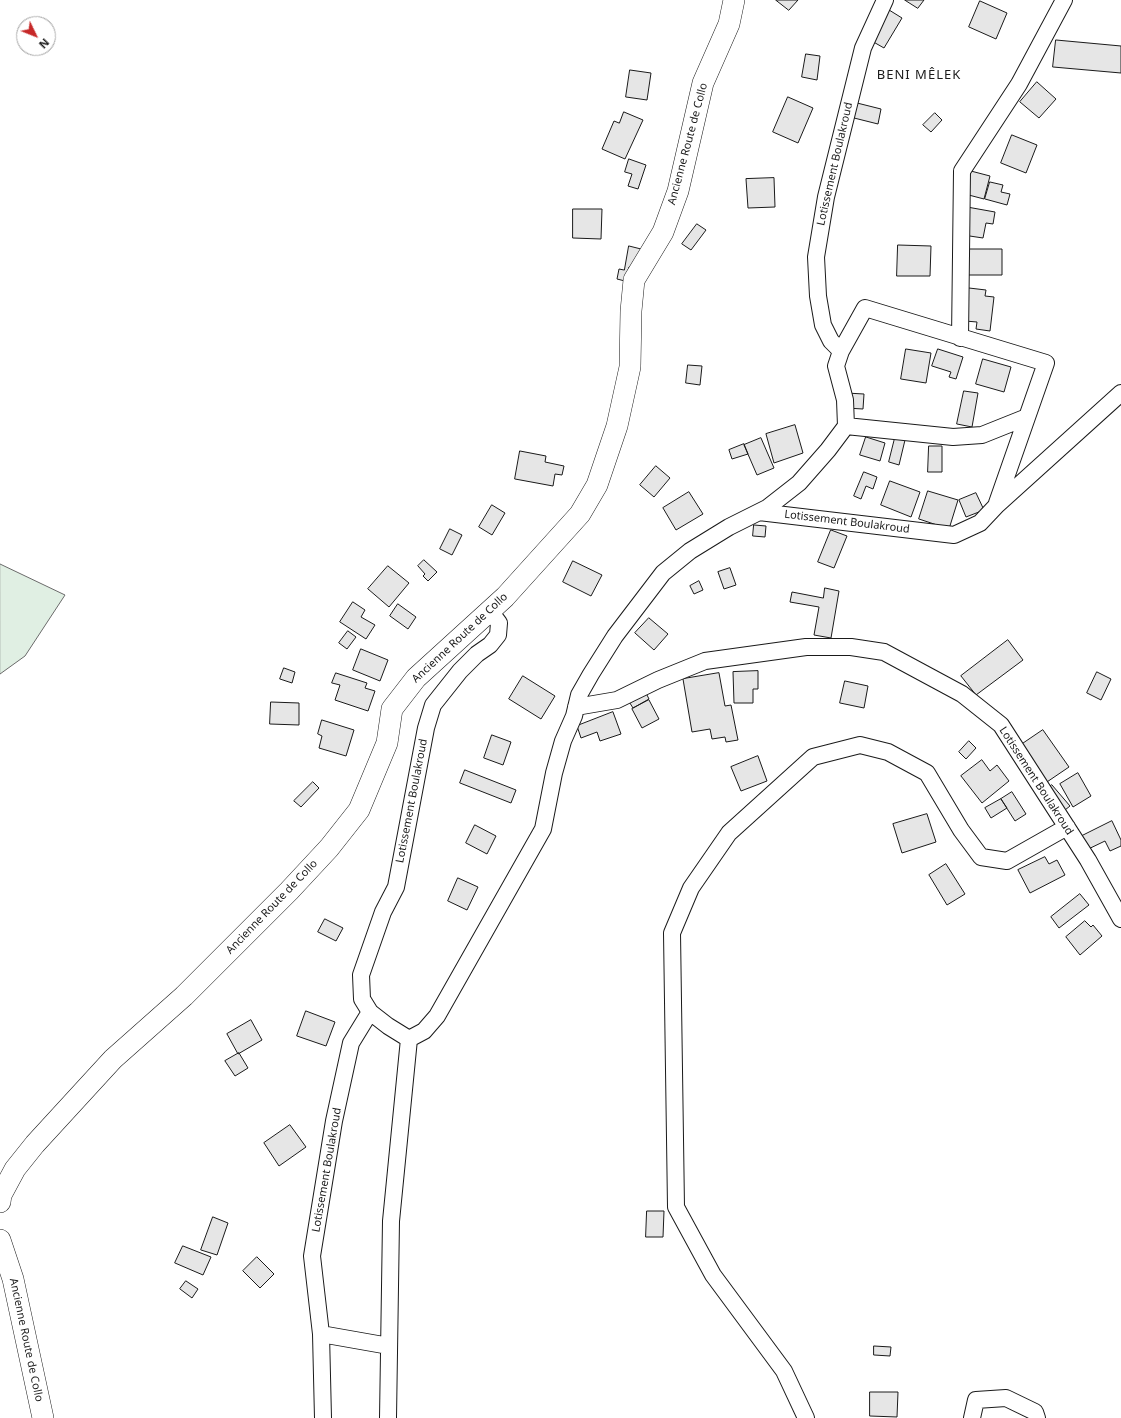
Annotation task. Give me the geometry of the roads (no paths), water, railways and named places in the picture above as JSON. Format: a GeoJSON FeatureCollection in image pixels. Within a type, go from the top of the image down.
{"type":"FeatureCollection","features":[{"type":"Feature","properties":{"kind":"main road","name":"Ancienne Route de Collo"},"geometry":{"type":"LineString","coordinates":[[0,1202],[1,1195],[15,1169],[35,1144],[113,1058],[184,996],[289,891],[329,848],[359,810],[387,742],[392,709],[416,678],[505,597],[580,514],[597,485],[617,426],[630,367],[631,311],[634,280],[663,232],[678,191],[704,83],[729,24],[734,0]]}},
{"type":"Feature","properties":{"kind":"main road","name":"Ancienne Route de Collo"},"geometry":{"type":"LineString","coordinates":[[0,1240],[13,1279],[43,1418]]}},
{"type":"Feature","properties":{"kind":"street","name":"Lotissement Boulakroud"},"geometry":{"type":"LineString","coordinates":[[841,351],[831,341],[823,325],[818,296],[816,257],[826,197],[863,48],[885,0]]}},
{"type":"Feature","properties":{"kind":"street"},"geometry":{"type":"LineString","coordinates":[[960,338],[962,171],[1019,84],[1064,0]]}},
{"type":"Feature","properties":{"kind":"street","name":"Lotissement Boulakroud"},"geometry":{"type":"LineString","coordinates":[[490,611],[499,623],[498,634],[490,645],[476,654],[460,671],[434,705],[426,728],[396,887],[383,912],[361,975],[362,999],[370,1012],[388,1026],[409,1039],[424,1030],[437,1016],[542,829],[554,773],[563,741],[574,716],[579,695],[615,636],[663,573],[690,551],[729,527],[767,508],[799,482],[828,450],[846,426],[845,400],[836,366],[841,351],[865,308],[1046,363],[997,505]]}},
{"type":"Feature","properties":{"kind":"street","name":"Lotissement Boulakroud"},"geometry":{"type":"LineString","coordinates":[[758,512],[954,534],[980,524],[997,505],[1121,393]]}},
{"type":"Feature","properties":{"kind":"street"},"geometry":{"type":"LineString","coordinates":[[846,426],[953,437],[982,435],[1027,417]]}},
{"type":"Feature","properties":{"kind":"street","name":"Lotissement Boulakroud"},"geometry":{"type":"LineString","coordinates":[[576,707],[617,700],[658,680],[705,660],[806,647],[851,647],[884,652],[962,694],[1001,725],[1088,860],[1121,920]]}},
{"type":"Feature","properties":{"kind":"street"},"geometry":{"type":"LineString","coordinates":[[806,1418],[784,1371],[713,1275],[676,1207],[672,933],[691,888],[729,833],[813,757],[860,745],[888,752],[927,773],[961,830],[981,857],[1007,861],[1067,827]]}},
{"type":"Feature","properties":{"kind":"street","name":"Lotissement Boulakroud"},"geometry":{"type":"LineString","coordinates":[[323,1418],[320,1334],[312,1256],[334,1121],[351,1043],[370,1012]]}},
{"type":"Feature","properties":{"kind":"street"},"geometry":{"type":"LineString","coordinates":[[388,1418],[391,1221],[409,1039]]}},
{"type":"Feature","properties":{"kind":"street"},"geometry":{"type":"LineString","coordinates":[[320,1334],[389,1346]]}},
{"type":"Feature","properties":{"kind":"street"},"geometry":{"type":"LineString","coordinates":[[972,1418],[976,1400],[1006,1398],[1035,1412],[1037,1418]]}},
{"type":"Feature","properties":{"kind":"district","name":"BENI MÊLEK"},"geometry":{"type":"Point","coordinates":[919,75]}}]}
